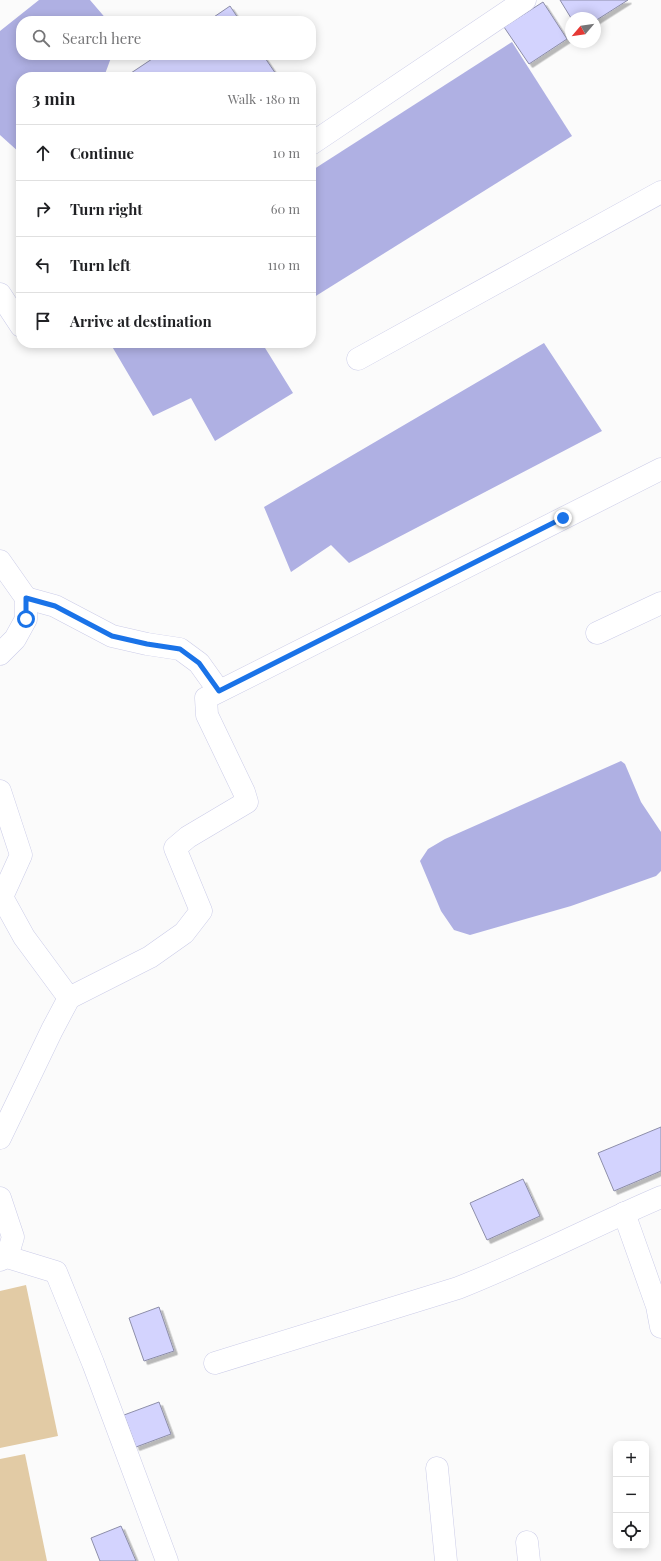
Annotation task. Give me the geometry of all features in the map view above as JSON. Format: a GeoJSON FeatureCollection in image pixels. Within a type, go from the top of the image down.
{"type":"FeatureCollection","features":[{"type":"Feature","properties":{"kind":"street"},"geometry":{"type":"LineString","coordinates":[[316,141],[524,0]]}},
{"type":"Feature","properties":{"kind":"street"},"geometry":{"type":"LineString","coordinates":[[358,359],[661,192]]}},
{"type":"Feature","properties":{"kind":"street"},"geometry":{"type":"LineString","coordinates":[[0,294],[16,318]]}},
{"type":"Feature","properties":{"kind":"street"},"geometry":{"type":"LineString","coordinates":[[0,1138],[69,998],[150,957],[184,933],[201,911],[175,848],[188,837],[247,802],[244,792],[207,715],[206,698],[661,469]]}},
{"type":"Feature","properties":{"kind":"street"},"geometry":{"type":"LineString","coordinates":[[0,561],[26,598],[26,619],[15,639],[0,654]]}},
{"type":"Feature","properties":{"kind":"street"},"geometry":{"type":"LineString","coordinates":[[26,598],[55,606],[112,636],[147,644],[180,649],[199,663],[219,691]]}},
{"type":"Feature","properties":{"kind":"street"},"geometry":{"type":"LineString","coordinates":[[597,633],[661,603]]}},
{"type":"Feature","properties":{"kind":"street"},"geometry":{"type":"LineString","coordinates":[[0,791],[21,855],[2,897],[24,937],[69,998]]}},
{"type":"Feature","properties":{"kind":"street"},"geometry":{"type":"LineString","coordinates":[[0,1198],[13,1236],[4,1258],[56,1272],[93,1363],[167,1561]]}},
{"type":"Feature","properties":{"kind":"street"},"geometry":{"type":"LineString","coordinates":[[215,1363],[458,1288],[495,1274],[624,1213],[661,1198]]}},
{"type":"Feature","properties":{"kind":"street"},"geometry":{"type":"LineString","coordinates":[[624,1213],[657,1306],[661,1328]]}},
{"type":"Feature","properties":{"kind":"street"},"geometry":{"type":"LineString","coordinates":[[437,1468],[446,1561]]}},
{"type":"Feature","properties":{"kind":"shaded area"},"geometry":{"type":"Polygon","coordinates":[[[26,1285],[58,1436],[0,1448],[0,1291],[26,1285]]]}},
{"type":"Feature","properties":{"kind":"shaded area"},"geometry":{"type":"Polygon","coordinates":[[[25,1454],[47,1561],[0,1561],[0,1459],[25,1454]]]}},
{"type":"Feature","properties":{"kind":"water"},"geometry":{"type":"Polygon","coordinates":[[[39,0],[90,0],[104,16],[19,16],[39,0]]]}},
{"type":"Feature","properties":{"kind":"water"},"geometry":{"type":"Polygon","coordinates":[[[16,18],[16,60],[110,60],[106,72],[16,72],[16,149],[0,135],[0,31],[16,18]]]}},
{"type":"Feature","properties":{"kind":"water"},"geometry":{"type":"Polygon","coordinates":[[[512,42],[572,136],[316,296],[316,168],[512,42]]]}},
{"type":"Feature","properties":{"kind":"water"},"geometry":{"type":"Polygon","coordinates":[[[544,343],[602,431],[349,563],[331,545],[291,572],[264,507],[544,343]]]}},
{"type":"Feature","properties":{"kind":"water"},"geometry":{"type":"Polygon","coordinates":[[[113,348],[265,348],[293,393],[215,441],[191,398],[153,416],[113,348]]]}},
{"type":"Feature","properties":{"kind":"water"},"geometry":{"type":"Polygon","coordinates":[[[621,761],[625,764],[641,802],[661,832],[661,871],[656,876],[571,906],[470,935],[454,930],[441,911],[420,861],[428,849],[445,839],[621,761]]]}},
{"type":"Feature","properties":{"kind":"building"},"geometry":{"type":"Polygon","coordinates":[[[560,0],[628,0],[601,17],[601,12],[567,12],[560,0]]]}},
{"type":"Feature","properties":{"kind":"building"},"geometry":{"type":"Polygon","coordinates":[[[543,2],[565,36],[565,40],[529,64],[504,27],[543,2]]]}},
{"type":"Feature","properties":{"kind":"building"},"geometry":{"type":"Polygon","coordinates":[[[230,6],[237,16],[215,16],[230,6]]]}},
{"type":"Feature","properties":{"kind":"building"},"geometry":{"type":"Polygon","coordinates":[[[150,60],[266,60],[275,72],[132,72],[150,60]]]}},
{"type":"Feature","properties":{"kind":"building"},"geometry":{"type":"Polygon","coordinates":[[[661,1127],[661,1171],[614,1191],[598,1153],[661,1127]]]}},
{"type":"Feature","properties":{"kind":"building"},"geometry":{"type":"Polygon","coordinates":[[[523,1179],[540,1216],[487,1240],[470,1203],[523,1179]]]}},
{"type":"Feature","properties":{"kind":"building"},"geometry":{"type":"Polygon","coordinates":[[[159,1307],[174,1351],[144,1361],[129,1318],[159,1307]]]}},
{"type":"Feature","properties":{"kind":"building"},"geometry":{"type":"Polygon","coordinates":[[[159,1402],[171,1434],[136,1447],[124,1415],[159,1402]]]}},
{"type":"Feature","properties":{"kind":"building"},"geometry":{"type":"Polygon","coordinates":[[[121,1526],[136,1561],[100,1561],[91,1538],[121,1526]]]}},
{"type":"Feature","properties":{"kind":"route"},"geometry":{"type":"LineString","coordinates":[[26,619],[26,598],[55,606],[112,636],[147,644],[180,649],[199,663],[219,691],[563,518]]}}]}
